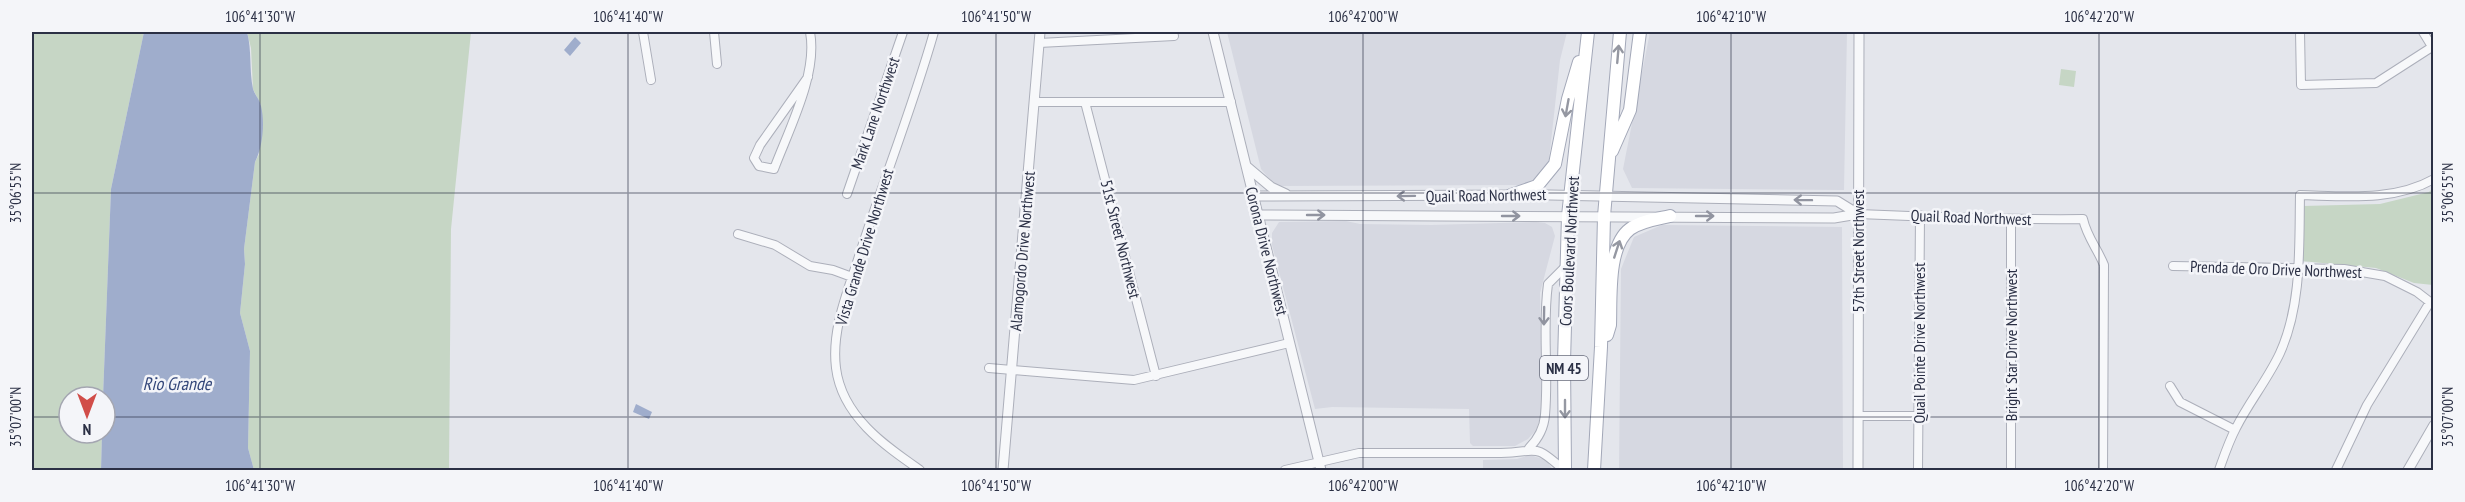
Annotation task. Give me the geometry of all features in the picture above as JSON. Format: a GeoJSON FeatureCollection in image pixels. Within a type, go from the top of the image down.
{"type":"FeatureCollection","features":[{"type":"Feature","properties":{"kind":"main road"},"geometry":{"type":"LineString","coordinates":[[1511,195],[1537,186],[1555,164],[1568,99],[1588,32]]}},
{"type":"Feature","properties":{"kind":"main road","name":"Coors Boulevard Northwest"},"geometry":{"type":"LineString","coordinates":[[1564,471],[1568,216],[1588,32]]}},
{"type":"Feature","properties":{"kind":"main road","name":"Coors Boulevard Northwest"},"geometry":{"type":"LineString","coordinates":[[1594,471],[1601,347],[1605,196],[1620,32]]}},
{"type":"Feature","properties":{"kind":"main road"},"geometry":{"type":"LineString","coordinates":[[1608,160],[1630,110],[1640,32]]}},
{"type":"Feature","properties":{"kind":"main road"},"geometry":{"type":"LineString","coordinates":[[1601,347],[1610,325],[1614,257],[1619,241],[1631,228],[1643,222],[1670,216]]}},
{"type":"Feature","properties":{"kind":"street"},"geometry":{"type":"LineString","coordinates":[[643,32],[651,80]]}},
{"type":"Feature","properties":{"kind":"street"},"geometry":{"type":"LineString","coordinates":[[714,32],[717,64]]}},
{"type":"Feature","properties":{"kind":"street"},"geometry":{"type":"LineString","coordinates":[[808,77],[760,145],[754,158],[759,166],[774,169],[808,77],[812,43],[810,32]]}},
{"type":"Feature","properties":{"kind":"street","name":"Mark Lane Northwest"},"geometry":{"type":"LineString","coordinates":[[847,194],[903,32]]}},
{"type":"Feature","properties":{"kind":"street","name":"Vista Grande Drive Northwest"},"geometry":{"type":"LineString","coordinates":[[920,470],[867,430],[853,410],[836,368],[837,334],[852,277],[934,32]]}},
{"type":"Feature","properties":{"kind":"street","name":"Alamogordo Drive Northwest"},"geometry":{"type":"LineString","coordinates":[[1003,471],[1040,32]]}},
{"type":"Feature","properties":{"kind":"street","name":"Corona Drive Northwest"},"geometry":{"type":"LineString","coordinates":[[1213,32],[1320,467]]}},
{"type":"Feature","properties":{"kind":"street","name":"57th Street Northwest"},"geometry":{"type":"LineString","coordinates":[[1858,471],[1859,32]]}},
{"type":"Feature","properties":{"kind":"street"},"geometry":{"type":"LineString","coordinates":[[2300,32],[2301,85],[2376,83],[2432,49],[2423,32]]}},
{"type":"Feature","properties":{"kind":"street"},"geometry":{"type":"LineString","coordinates":[[1039,43],[1174,36]]}},
{"type":"Feature","properties":{"kind":"street"},"geometry":{"type":"LineString","coordinates":[[1035,102],[1231,102]]}},
{"type":"Feature","properties":{"kind":"street","name":"51st Street Northwest"},"geometry":{"type":"LineString","coordinates":[[1085,102],[1156,376]]}},
{"type":"Feature","properties":{"kind":"street"},"geometry":{"type":"LineString","coordinates":[[1246,165],[1271,187],[1291,196]]}},
{"type":"Feature","properties":{"kind":"street"},"geometry":{"type":"LineString","coordinates":[[2219,471],[2235,430],[2279,353],[2293,311],[2298,267],[2300,195],[2371,196],[2401,192],[2433,179]]}},
{"type":"Feature","properties":{"kind":"street","name":"Quail Road Northwest"},"geometry":{"type":"LineString","coordinates":[[1254,196],[1570,195],[1837,201],[1858,214]]}},
{"type":"Feature","properties":{"kind":"street"},"geometry":{"type":"LineString","coordinates":[[1352,197],[1353,215]]}},
{"type":"Feature","properties":{"kind":"street","name":"Quail Road Northwest"},"geometry":{"type":"LineString","coordinates":[[1257,215],[1834,218],[1858,214],[1920,215],[1948,219],[2084,219],[2087,236],[2097,249],[2104,265],[2103,471]]}},
{"type":"Feature","properties":{"kind":"street","name":"Quail Pointe Drive Northwest"},"geometry":{"type":"LineString","coordinates":[[1918,471],[1920,215]]}},
{"type":"Feature","properties":{"kind":"street","name":"Bright Star Drive Northwest"},"geometry":{"type":"LineString","coordinates":[[2010,220],[2011,471]]}},
{"type":"Feature","properties":{"kind":"street"},"geometry":{"type":"LineString","coordinates":[[738,234],[775,245],[810,266],[852,277]]}},
{"type":"Feature","properties":{"kind":"street","name":"Prenda de Oro Drive Northwest"},"geometry":{"type":"LineString","coordinates":[[2173,266],[2344,269],[2385,276],[2430,302],[2367,405],[2336,471]]}},
{"type":"Feature","properties":{"kind":"street"},"geometry":{"type":"LineString","coordinates":[[1529,448],[1537,440],[1545,417],[1544,308],[1548,284],[1566,267]]}},
{"type":"Feature","properties":{"kind":"street"},"geometry":{"type":"LineString","coordinates":[[989,368],[1134,380],[1289,343]]}},
{"type":"Feature","properties":{"kind":"street"},"geometry":{"type":"LineString","coordinates":[[2170,386],[2180,402],[2235,430]]}},
{"type":"Feature","properties":{"kind":"street"},"geometry":{"type":"LineString","coordinates":[[1859,416],[1918,416]]}},
{"type":"Feature","properties":{"kind":"street"},"geometry":{"type":"LineString","coordinates":[[2408,471],[2433,425]]}},
{"type":"Feature","properties":{"kind":"street"},"geometry":{"type":"LineString","coordinates":[[1285,471],[1320,467],[1359,453],[1509,453],[1529,448],[1541,451],[1564,471]]}},
{"type":"Feature","properties":{"kind":"shaded area"},"geometry":{"type":"Polygon","coordinates":[[[1227,32],[1567,32],[1560,60],[1549,160],[1541,174],[1532,182],[1522,185],[1279,186],[1271,181],[1261,169],[1227,32]]]}},
{"type":"Feature","properties":{"kind":"shaded area"},"geometry":{"type":"Polygon","coordinates":[[[1650,32],[1847,32],[1844,190],[1632,188],[1623,169],[1650,32]]]}},
{"type":"Feature","properties":{"kind":"shaded area"},"geometry":{"type":"Polygon","coordinates":[[[1346,221],[1360,224],[1431,225],[1536,222],[1552,227],[1555,236],[1540,293],[1542,413],[1536,430],[1528,439],[1515,446],[1473,446],[1470,443],[1469,409],[1332,407],[1315,409],[1272,245],[1272,233],[1279,222],[1346,221]]]}},
{"type":"Feature","properties":{"kind":"shaded area"},"geometry":{"type":"Polygon","coordinates":[[[1662,225],[1842,227],[1843,470],[1619,470],[1621,269],[1634,237],[1662,225]]]}},
{"type":"Feature","properties":{"kind":"shaded area"},"geometry":{"type":"Polygon","coordinates":[[[1530,455],[1546,460],[1553,470],[1483,470],[1483,460],[1517,459],[1530,455]]]}},
{"type":"Feature","properties":{"kind":"green space"},"geometry":{"type":"Polygon","coordinates":[[[32,32],[144,32],[111,189],[103,385],[57,385],[57,445],[102,445],[101,470],[32,470],[32,32]]]}},
{"type":"Feature","properties":{"kind":"green space"},"geometry":{"type":"Polygon","coordinates":[[[247,32],[471,32],[451,229],[449,470],[254,470],[248,448],[250,351],[240,313],[245,264],[244,249],[255,162],[259,154],[261,105],[253,89],[251,48],[247,32]]]}},
{"type":"Feature","properties":{"kind":"green space"},"geometry":{"type":"Polygon","coordinates":[[[2061,69],[2076,71],[2074,87],[2059,85],[2061,69]]]}},
{"type":"Feature","properties":{"kind":"green space"},"geometry":{"type":"Polygon","coordinates":[[[2433,188],[2433,285],[2414,283],[2376,268],[2301,261],[2303,206],[2380,204],[2429,192],[2433,188]]]}},
{"type":"Feature","properties":{"kind":"water","name":"Rio Grande"},"geometry":{"type":"Polygon","coordinates":[[[144,32],[247,32],[253,89],[260,104],[263,119],[244,249],[245,264],[240,313],[250,351],[248,448],[254,470],[101,470],[102,445],[117,445],[117,385],[103,385],[111,189],[144,32]]]}},
{"type":"Feature","properties":{"kind":"water"},"geometry":{"type":"Polygon","coordinates":[[[575,37],[581,43],[570,56],[564,50],[575,37]]]}},
{"type":"Feature","properties":{"kind":"water"},"geometry":{"type":"Polygon","coordinates":[[[636,404],[652,412],[649,419],[633,412],[636,404]]]}}]}
